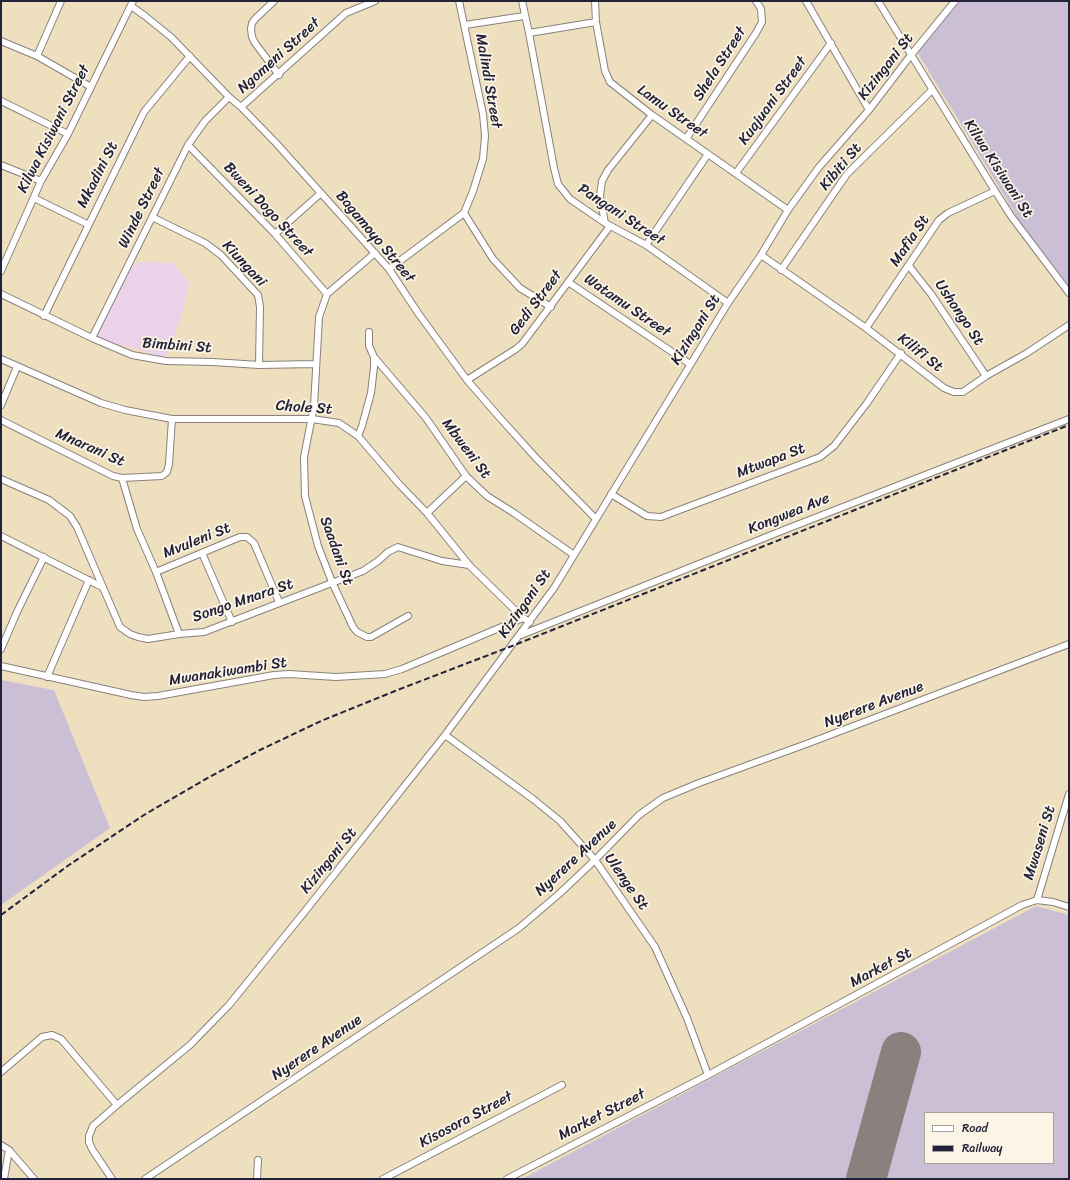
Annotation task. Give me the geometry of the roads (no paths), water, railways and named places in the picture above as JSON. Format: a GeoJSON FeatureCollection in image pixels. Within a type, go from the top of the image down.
{"type":"FeatureCollection","features":[{"type":"Feature","properties":{"kind":"street"},"geometry":{"type":"LineString","coordinates":[[37,56],[60,1]]}},
{"type":"Feature","properties":{"kind":"street"},"geometry":{"type":"LineString","coordinates":[[274,1],[256,18],[252,23],[251,29],[252,37],[255,43],[279,75]]}},
{"type":"Feature","properties":{"kind":"street","name":"Ngomeni Street"},"geometry":{"type":"LineString","coordinates":[[242,107],[346,13],[375,1]]}},
{"type":"Feature","properties":{"kind":"street","name":"Malindi Street"},"geometry":{"type":"LineString","coordinates":[[459,1],[483,114],[486,136],[483,159],[464,214]]}},
{"type":"Feature","properties":{"kind":"street","name":"Pangani Street"},"geometry":{"type":"LineString","coordinates":[[522,1],[558,184],[570,199],[608,225],[646,245],[728,303]]}},
{"type":"Feature","properties":{"kind":"street","name":"Lamu Street"},"geometry":{"type":"LineString","coordinates":[[595,1],[596,22],[605,71],[610,82],[652,116],[788,210]]}},
{"type":"Feature","properties":{"kind":"street","name":"Shela Street"},"geometry":{"type":"LineString","coordinates":[[686,139],[762,22],[761,9],[756,1]]}},
{"type":"Feature","properties":{"kind":"street"},"geometry":{"type":"LineString","coordinates":[[806,1],[869,110]]}},
{"type":"Feature","properties":{"kind":"street"},"geometry":{"type":"LineString","coordinates":[[878,1],[911,55]]}},
{"type":"Feature","properties":{"kind":"street","name":"Kizingani St"},"geometry":{"type":"LineString","coordinates":[[112,1179],[89,1142],[89,1136],[93,1126],[190,1045],[229,1005],[445,735],[554,588],[690,364],[728,303],[761,255],[788,210],[819,167],[869,110],[955,1]]}},
{"type":"Feature","properties":{"kind":"street","name":"Bagamoyo Street"},"geometry":{"type":"LineString","coordinates":[[132,4],[190,56],[229,97],[242,107],[276,142],[389,269],[418,313],[467,380],[532,454],[596,519]]}},
{"type":"Feature","properties":{"kind":"street","name":"Kilwa Kisiwani Street"},"geometry":{"type":"LineString","coordinates":[[1,271],[3,261],[41,181],[68,134],[132,4]]}},
{"type":"Feature","properties":{"kind":"street"},"geometry":{"type":"LineString","coordinates":[[465,25],[524,16]]}},
{"type":"Feature","properties":{"kind":"street"},"geometry":{"type":"LineString","coordinates":[[529,33],[596,22]]}},
{"type":"Feature","properties":{"kind":"street"},"geometry":{"type":"LineString","coordinates":[[1,41],[37,56],[91,87]]}},
{"type":"Feature","properties":{"kind":"street","name":"Kuajuani Street"},"geometry":{"type":"LineString","coordinates":[[736,173],[831,43]]}},
{"type":"Feature","properties":{"kind":"street","name":"Kilwa Kisiwani St"},"geometry":{"type":"LineString","coordinates":[[911,55],[1012,216],[1069,293]]}},
{"type":"Feature","properties":{"kind":"street","name":"Mkadini St"},"geometry":{"type":"LineString","coordinates":[[44,316],[144,112],[190,56]]}},
{"type":"Feature","properties":{"kind":"street","name":"Kibiti St"},"geometry":{"type":"LineString","coordinates":[[781,270],[847,174],[932,90]]}},
{"type":"Feature","properties":{"kind":"street","name":"Winde Street"},"geometry":{"type":"LineString","coordinates":[[92,338],[188,146],[205,121],[229,97]]}},
{"type":"Feature","properties":{"kind":"street"},"geometry":{"type":"LineString","coordinates":[[1,101],[68,134]]}},
{"type":"Feature","properties":{"kind":"street"},"geometry":{"type":"LineString","coordinates":[[608,225],[600,196],[602,180],[608,170],[652,116]]}},
{"type":"Feature","properties":{"kind":"street","name":"Bweni Dogo Street"},"geometry":{"type":"LineString","coordinates":[[188,146],[275,234],[327,294]]}},
{"type":"Feature","properties":{"kind":"street"},"geometry":{"type":"LineString","coordinates":[[646,245],[708,154]]}},
{"type":"Feature","properties":{"kind":"street"},"geometry":{"type":"LineString","coordinates":[[1,165],[41,181]]}},
{"type":"Feature","properties":{"kind":"street","name":"Mafia St"},"geometry":{"type":"LineString","coordinates":[[866,328],[939,220],[948,213],[996,191]]}},
{"type":"Feature","properties":{"kind":"street"},"geometry":{"type":"LineString","coordinates":[[275,234],[321,193]]}},
{"type":"Feature","properties":{"kind":"street"},"geometry":{"type":"LineString","coordinates":[[34,198],[88,224]]}},
{"type":"Feature","properties":{"kind":"street"},"geometry":{"type":"LineString","coordinates":[[389,269],[464,214],[498,265],[520,288],[551,307]]}},
{"type":"Feature","properties":{"kind":"street","name":"Kiungani"},"geometry":{"type":"LineString","coordinates":[[152,217],[205,243],[222,255],[258,295],[260,307],[259,365]]}},
{"type":"Feature","properties":{"kind":"street","name":"Gedi Street"},"geometry":{"type":"LineString","coordinates":[[467,380],[516,349],[529,335],[551,307],[608,225]]}},
{"type":"Feature","properties":{"kind":"street"},"geometry":{"type":"LineString","coordinates":[[327,294],[375,254]]}},
{"type":"Feature","properties":{"kind":"street","name":"Kilifi St"},"geometry":{"type":"LineString","coordinates":[[761,255],[866,328],[944,388],[954,392],[963,392],[986,376],[1027,353],[1069,325]]}},
{"type":"Feature","properties":{"kind":"street","name":"Ushongo St"},"geometry":{"type":"LineString","coordinates":[[909,266],[931,294],[986,376]]}},
{"type":"Feature","properties":{"kind":"street","name":"Watamu Street"},"geometry":{"type":"LineString","coordinates":[[568,282],[690,364]]}},
{"type":"Feature","properties":{"kind":"street","name":"Bimbini St"},"geometry":{"type":"LineString","coordinates":[[1,294],[44,316],[132,355],[166,361],[259,365],[316,364]]}},
{"type":"Feature","properties":{"kind":"street","name":"Saadani St"},"geometry":{"type":"LineString","coordinates":[[327,294],[318,317],[312,419],[304,457],[305,496],[318,546],[332,582],[353,627],[357,632],[367,637],[371,637],[408,616]]}},
{"type":"Feature","properties":{"kind":"street","name":"Mbweni St"},"geometry":{"type":"LineString","coordinates":[[369,332],[370,346],[374,357],[426,418],[466,476],[487,496],[574,555]]}},
{"type":"Feature","properties":{"kind":"street","name":"Mtwapa St"},"geometry":{"type":"LineString","coordinates":[[611,494],[647,516],[661,517],[820,457],[834,446],[867,403],[900,353]]}},
{"type":"Feature","properties":{"kind":"street"},"geometry":{"type":"LineString","coordinates":[[358,436],[370,393],[374,357]]}},
{"type":"Feature","properties":{"kind":"street","name":"Chole St"},"geometry":{"type":"LineString","coordinates":[[1,359],[101,403],[124,410],[172,419],[312,419],[339,423],[358,436],[399,484],[427,513],[469,565],[523,618],[530,622]]}},
{"type":"Feature","properties":{"kind":"street"},"geometry":{"type":"LineString","coordinates":[[1,405],[17,367]]}},
{"type":"Feature","properties":{"kind":"street","name":"Mnarani St"},"geometry":{"type":"LineString","coordinates":[[1,420],[113,476],[122,478],[162,476],[166,472],[169,464],[172,419]]}},
{"type":"Feature","properties":{"kind":"street","name":"Kongwea Ave"},"geometry":{"type":"LineString","coordinates":[[520,635],[1069,419]]}},
{"type":"Feature","properties":{"kind":"street"},"geometry":{"type":"LineString","coordinates":[[427,513],[466,476]]}},
{"type":"Feature","properties":{"kind":"street"},"geometry":{"type":"LineString","coordinates":[[122,478],[137,529],[156,572],[179,634]]}},
{"type":"Feature","properties":{"kind":"street","name":"Songo Mnara St"},"geometry":{"type":"LineString","coordinates":[[1,479],[50,500],[70,516],[77,527],[120,627],[130,634],[148,639],[204,632],[232,622],[279,602],[363,571],[388,552],[398,548],[442,561],[469,565]]}},
{"type":"Feature","properties":{"kind":"street"},"geometry":{"type":"LineString","coordinates":[[1,536],[102,587]]}},
{"type":"Feature","properties":{"kind":"street","name":"Mvuleni St"},"geometry":{"type":"LineString","coordinates":[[156,572],[240,537],[247,537],[254,542],[279,602]]}},
{"type":"Feature","properties":{"kind":"street"},"geometry":{"type":"LineString","coordinates":[[202,553],[232,622]]}},
{"type":"Feature","properties":{"kind":"street"},"geometry":{"type":"LineString","coordinates":[[1,650],[17,612],[44,557]]}},
{"type":"Feature","properties":{"kind":"street"},"geometry":{"type":"LineString","coordinates":[[48,677],[89,580]]}},
{"type":"Feature","properties":{"kind":"street","name":"Mwanakiwambi St"},"geometry":{"type":"LineString","coordinates":[[1,666],[131,696],[158,696],[274,675],[289,674],[336,677],[385,674],[402,669],[523,618]]}},
{"type":"Feature","properties":{"kind":"street","name":"Nyerere Avenue"},"geometry":{"type":"LineString","coordinates":[[145,1179],[519,928],[595,860],[639,815],[663,798],[699,783],[817,740],[1069,644]]}},
{"type":"Feature","properties":{"kind":"street","name":"Ulenge St"},"geometry":{"type":"LineString","coordinates":[[445,735],[533,798],[560,821],[595,860],[655,947],[687,1018],[708,1075]]}},
{"type":"Feature","properties":{"kind":"street","name":"Mwaseni St"},"geometry":{"type":"LineString","coordinates":[[1037,900],[1069,794]]}},
{"type":"Feature","properties":{"kind":"street","name":"Market St"},"geometry":{"type":"LineString","coordinates":[[708,1075],[1022,905],[1037,900],[1053,902],[1069,907]]}},
{"type":"Feature","properties":{"kind":"street"},"geometry":{"type":"LineString","coordinates":[[1,1072],[42,1036],[52,1035],[61,1039],[117,1105]]}},
{"type":"Feature","properties":{"kind":"street","name":"Market Street"},"geometry":{"type":"LineString","coordinates":[[507,1179],[708,1075]]}},
{"type":"Feature","properties":{"kind":"street","name":"Kisosora Street"},"geometry":{"type":"LineString","coordinates":[[383,1179],[562,1085]]}},
{"type":"Feature","properties":{"kind":"street"},"geometry":{"type":"LineString","coordinates":[[1,1145],[9,1150],[34,1179]]}},
{"type":"Feature","properties":{"kind":"street"},"geometry":{"type":"LineString","coordinates":[[4,1179],[9,1150]]}},
{"type":"Feature","properties":{"kind":"street"},"geometry":{"type":"LineString","coordinates":[[257,1179],[258,1160]]}},
{"type":"Feature","properties":{"kind":"railway"},"geometry":{"type":"LineString","coordinates":[[1,915],[69,865],[144,815],[204,780],[260,750],[321,721],[1069,425]]}}]}
